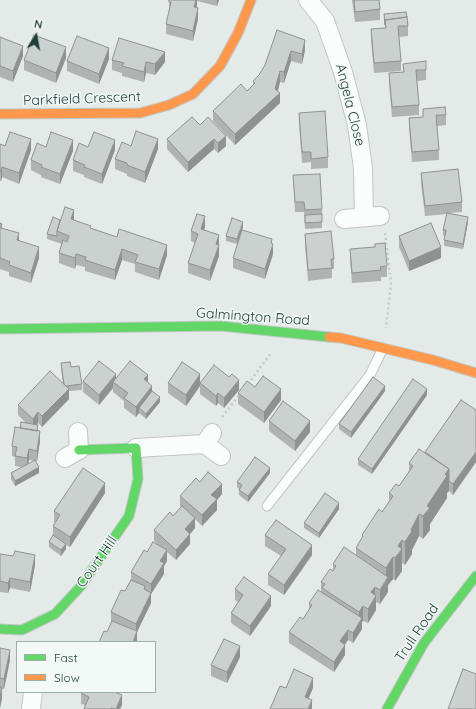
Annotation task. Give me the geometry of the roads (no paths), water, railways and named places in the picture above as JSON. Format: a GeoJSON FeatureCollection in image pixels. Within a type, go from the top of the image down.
{"type":"FeatureCollection","features":[{"type":"Feature","properties":{"kind":"street","name":"Parkfield Crescent"},"geometry":{"type":"LineString","coordinates":[[0,114],[140,113],[169,105],[193,94],[220,66],[238,33],[251,0]]}},
{"type":"Feature","properties":{"kind":"street","name":"Angela Close"},"geometry":{"type":"LineString","coordinates":[[308,0],[325,21],[344,72],[357,125],[363,169],[372,216],[344,219]]}},
{"type":"Feature","properties":{"kind":"street","name":"Galmington Road"},"geometry":{"type":"LineString","coordinates":[[0,329],[221,326],[341,338],[433,360],[476,374]]}},
{"type":"Feature","properties":{"kind":"street"},"geometry":{"type":"LineString","coordinates":[[74,446],[136,448],[208,438],[220,456]]}},
{"type":"Feature","properties":{"kind":"street","name":"Court Hill"},"geometry":{"type":"LineString","coordinates":[[0,629],[25,636],[55,614],[82,586],[128,516],[138,479],[136,448]]}},
{"type":"Feature","properties":{"kind":"street","name":"Trull Road"},"geometry":{"type":"LineString","coordinates":[[387,709],[424,643],[476,576]]}},
{"type":"Feature","properties":{"kind":"street"},"geometry":{"type":"LineString","coordinates":[[31,709],[33,693]]}},
{"type":"Feature","properties":{"kind":"lane"},"geometry":{"type":"LineString","coordinates":[[267,506],[370,375],[383,348]]}}]}
